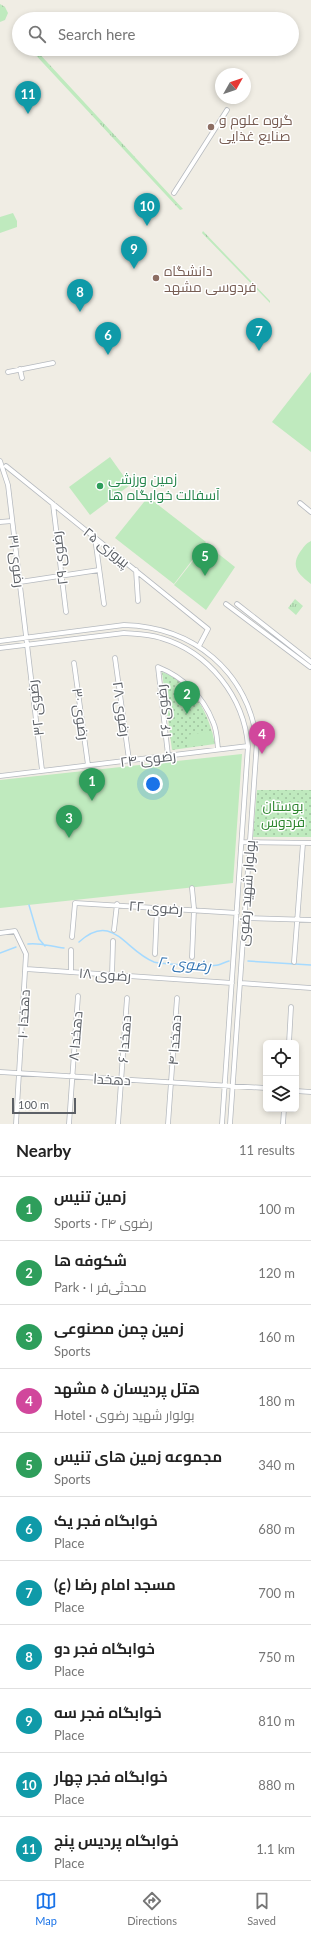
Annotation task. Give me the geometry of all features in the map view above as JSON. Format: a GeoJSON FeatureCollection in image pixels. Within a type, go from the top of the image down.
{"type":"FeatureCollection","features":[{"type":"Feature","properties":{"kind":"street"},"geometry":{"type":"LineString","coordinates":[[174,193],[227,110]]}},
{"type":"Feature","properties":{"kind":"street"},"geometry":{"type":"LineString","coordinates":[[8,372],[53,363]]}},
{"type":"Feature","properties":{"kind":"street"},"geometry":{"type":"LineString","coordinates":[[20,369],[22,378]]}},
{"type":"Feature","properties":{"kind":"street","name":"رضوی ۳۱"},"geometry":{"type":"LineString","coordinates":[[1,462],[8,485],[27,645]]}},
{"type":"Feature","properties":{"kind":"street","name":"پیروزی ۲۵"},"geometry":{"type":"LineString","coordinates":[[6,466],[208,629],[198,646]]}},
{"type":"Feature","properties":{"kind":"street","name":"رضوی ۲۹"},"geometry":{"type":"LineString","coordinates":[[52,503],[66,612]]}},
{"type":"Feature","properties":{"kind":"street"},"geometry":{"type":"LineString","coordinates":[[300,503],[311,512]]}},
{"type":"Feature","properties":{"kind":"street"},"geometry":{"type":"LineString","coordinates":[[0,522],[12,521]]}},
{"type":"Feature","properties":{"kind":"street"},"geometry":{"type":"LineString","coordinates":[[95,538],[104,604]]}},
{"type":"Feature","properties":{"kind":"street"},"geometry":{"type":"LineString","coordinates":[[20,582],[99,570]]}},
{"type":"Feature","properties":{"kind":"street"},"geometry":{"type":"LineString","coordinates":[[136,570],[138,601]]}},
{"type":"Feature","properties":{"kind":"street"},"geometry":{"type":"LineString","coordinates":[[226,604],[310,667]]}},
{"type":"Feature","properties":{"kind":"street"},"geometry":{"type":"LineString","coordinates":[[237,604],[311,662]]}},
{"type":"Feature","properties":{"kind":"street","name":"بولوار شهید رضوی"},"geometry":{"type":"LineString","coordinates":[[0,641],[110,626],[144,625],[163,629],[198,646],[217,661],[233,680],[243,696],[255,727],[256,753],[230,1124]]}},
{"type":"Feature","properties":{"kind":"street","name":"بولوار شهید رضوی"},"geometry":{"type":"LineString","coordinates":[[0,648],[124,633],[155,636],[178,644],[194,653],[211,667],[226,685],[243,716],[248,746],[222,1124]]}},
{"type":"Feature","properties":{"kind":"street","name":"رضوی ۳۲"},"geometry":{"type":"LineString","coordinates":[[27,645],[42,770]]}},
{"type":"Feature","properties":{"kind":"street","name":"رضوی ۲۸"},"geometry":{"type":"LineString","coordinates":[[115,658],[129,760]]}},
{"type":"Feature","properties":{"kind":"street","name":"رضوی ۳۰"},"geometry":{"type":"LineString","coordinates":[[74,663],[88,765]]}},
{"type":"Feature","properties":{"kind":"street","name":"رضوی ۲۶"},"geometry":{"type":"LineString","coordinates":[[168,755],[158,667],[174,674],[189,686],[203,702],[214,723],[218,749]]}},
{"type":"Feature","properties":{"kind":"street","name":"رضوی ۲۴"},"geometry":{"type":"LineString","coordinates":[[0,776],[248,746]]}},
{"type":"Feature","properties":{"kind":"street"},"geometry":{"type":"LineString","coordinates":[[242,842],[311,843]]}},
{"type":"Feature","properties":{"kind":"street"},"geometry":{"type":"LineString","coordinates":[[294,962],[303,843]]}},
{"type":"Feature","properties":{"kind":"street"},"geometry":{"type":"LineString","coordinates":[[192,888],[194,909],[192,957]]}},
{"type":"Feature","properties":{"kind":"street","name":"رضوی ۲۲"},"geometry":{"type":"LineString","coordinates":[[72,937],[75,903],[117,904],[237,913]]}},
{"type":"Feature","properties":{"kind":"street"},"geometry":{"type":"LineString","coordinates":[[114,930],[117,904]]}},
{"type":"Feature","properties":{"kind":"street"},"geometry":{"type":"LineString","coordinates":[[155,954],[157,907]]}},
{"type":"Feature","properties":{"kind":"street"},"geometry":{"type":"LineString","coordinates":[[244,918],[311,920]]}},
{"type":"Feature","properties":{"kind":"street","name":"دهخدا ۱۰"},"geometry":{"type":"LineString","coordinates":[[0,933],[15,931],[26,954],[16,1124]]}},
{"type":"Feature","properties":{"kind":"street"},"geometry":{"type":"LineString","coordinates":[[112,975],[113,941]]}},
{"type":"Feature","properties":{"kind":"street"},"geometry":{"type":"LineString","coordinates":[[71,972],[72,950]]}},
{"type":"Feature","properties":{"kind":"street","name":"رضوی ۱۸"},"geometry":{"type":"LineString","coordinates":[[26,969],[232,983]]}},
{"type":"Feature","properties":{"kind":"street"},"geometry":{"type":"LineString","coordinates":[[240,983],[311,988]]}},
{"type":"Feature","properties":{"kind":"street","name":"دهخدا ۸"},"geometry":{"type":"LineString","coordinates":[[69,1124],[71,1076],[78,996]]}},
{"type":"Feature","properties":{"kind":"street","name":"دهخدا ۶"},"geometry":{"type":"LineString","coordinates":[[118,1124],[127,998]]}},
{"type":"Feature","properties":{"kind":"street","name":"دهخدا ۴"},"geometry":{"type":"LineString","coordinates":[[168,1124],[177,998]]}},
{"type":"Feature","properties":{"kind":"street"},"geometry":{"type":"LineString","coordinates":[[289,1040],[291,1007]]}},
{"type":"Feature","properties":{"kind":"street","name":"دهخدا"},"geometry":{"type":"LineString","coordinates":[[0,1072],[232,1086]]}},
{"type":"Feature","properties":{"kind":"street"},"geometry":{"type":"LineString","coordinates":[[232,1086],[263,1088]]}},
{"type":"Feature","properties":{"kind":"street"},"geometry":{"type":"LineString","coordinates":[[299,1090],[311,1092]]}},
{"type":"Feature","properties":{"kind":"street"},"geometry":{"type":"LineString","coordinates":[[283,1124],[284,1112]]}},
{"type":"Feature","properties":{"kind":"green space"},"geometry":{"type":"Polygon","coordinates":[[[0,4],[5,7],[8,13],[5,20],[0,22],[0,4]]]}},
{"type":"Feature","properties":{"kind":"green space"},"geometry":{"type":"Polygon","coordinates":[[[37,56],[41,56],[183,209],[180,210],[37,56]]]}},
{"type":"Feature","properties":{"kind":"green space"},"geometry":{"type":"Polygon","coordinates":[[[13,213],[17,221],[17,227],[0,233],[0,217],[13,213]]]}},
{"type":"Feature","properties":{"kind":"green space"},"geometry":{"type":"Polygon","coordinates":[[[203,231],[270,301],[270,303],[202,233],[203,231]]]}},
{"type":"Feature","properties":{"kind":"green space"},"geometry":{"type":"Polygon","coordinates":[[[311,372],[311,452],[272,422],[311,372]]]}},
{"type":"Feature","properties":{"kind":"green space","name":"زمین ورزشی آسفالت خوابگاه ها"},"geometry":{"type":"Polygon","coordinates":[[[110,457],[130,485],[90,515],[69,487],[110,457]]]}},
{"type":"Feature","properties":{"kind":"green space"},"geometry":{"type":"Polygon","coordinates":[[[148,497],[206,542],[174,584],[115,538],[148,497]]]}},
{"type":"Feature","properties":{"kind":"green space"},"geometry":{"type":"Polygon","coordinates":[[[311,541],[311,584],[297,570],[296,562],[300,552],[306,544],[311,541]]]}},
{"type":"Feature","properties":{"kind":"green space"},"geometry":{"type":"Polygon","coordinates":[[[206,544],[235,567],[206,610],[174,585],[206,544]]]}},
{"type":"Feature","properties":{"kind":"green space"},"geometry":{"type":"Polygon","coordinates":[[[295,599],[303,606],[296,615],[288,608],[295,599]]]}},
{"type":"Feature","properties":{"kind":"green space"},"geometry":{"type":"Polygon","coordinates":[[[162,672],[183,684],[198,700],[209,721],[215,744],[172,750],[162,672]]]}},
{"type":"Feature","properties":{"kind":"green space"},"geometry":{"type":"Polygon","coordinates":[[[212,731],[214,743],[189,747],[187,735],[212,731]]]}},
{"type":"Feature","properties":{"kind":"green space"},"geometry":{"type":"Polygon","coordinates":[[[242,754],[233,883],[0,908],[0,780],[242,754]]]}},
{"type":"Feature","properties":{"kind":"green space","name":"بوستان فردوس"},"geometry":{"type":"Polygon","coordinates":[[[257,790],[311,790],[311,837],[253,837],[257,790]]]}},
{"type":"Feature","properties":{"kind":"waterway"},"geometry":{"type":"LineString","coordinates":[[29,905],[39,939],[45,946]]}},
{"type":"Feature","properties":{"kind":"waterway","name":"رضوی ۲۰"},"geometry":{"type":"LineString","coordinates":[[79,942],[91,934],[101,930],[118,936],[144,957],[154,962],[206,966],[218,965],[229,961]]}},
{"type":"Feature","properties":{"kind":"waterway"},"geometry":{"type":"LineString","coordinates":[[28,944],[41,944],[64,948]]}},
{"type":"Feature","properties":{"kind":"waterway"},"geometry":{"type":"LineString","coordinates":[[0,953],[16,947]]}},
{"type":"Feature","properties":{"kind":"waterway"},"geometry":{"type":"LineString","coordinates":[[248,961],[311,965]]}},
{"type":"Feature","properties":{"kind":"place","name":"خوابگاه پردیس پنج"},"geometry":{"type":"Point","coordinates":[28,114]}},
{"type":"Feature","properties":{"kind":"place","name":"گروه علوم و صنایع غذایی"},"geometry":{"type":"Point","coordinates":[211,127]}},
{"type":"Feature","properties":{"kind":"place","name":"خوابگاه فجر چهار"},"geometry":{"type":"Point","coordinates":[147,226]}},
{"type":"Feature","properties":{"kind":"place","name":"خوابگاه فجر سه"},"geometry":{"type":"Point","coordinates":[134,269]}},
{"type":"Feature","properties":{"kind":"place","name":"دانشگاه فردوسی مشهد"},"geometry":{"type":"Point","coordinates":[156,278]}},
{"type":"Feature","properties":{"kind":"place","name":"خوابگاه فجر دو"},"geometry":{"type":"Point","coordinates":[80,312]}},
{"type":"Feature","properties":{"kind":"place","name":"مسجد امام رضا (ع)"},"geometry":{"type":"Point","coordinates":[259,351]}},
{"type":"Feature","properties":{"kind":"place","name":"خوابگاه فجر یک"},"geometry":{"type":"Point","coordinates":[108,355]}},
{"type":"Feature","properties":{"kind":"place","name":"زمین ورزشی آسفالت خوابگاه ها"},"geometry":{"type":"Point","coordinates":[100,486]}},
{"type":"Feature","properties":{"kind":"place","name":"مجموعه زمین های تنیس"},"geometry":{"type":"Point","coordinates":[205,576]}},
{"type":"Feature","properties":{"kind":"place","name":"شکوفه ها"},"geometry":{"type":"Point","coordinates":[187,714]}},
{"type":"Feature","properties":{"kind":"place","name":"هتل پردیسان ۵ مشهد"},"geometry":{"type":"Point","coordinates":[262,754]}},
{"type":"Feature","properties":{"kind":"place","name":"زمین تنیس"},"geometry":{"type":"Point","coordinates":[92,801]}},
{"type":"Feature","properties":{"kind":"place","name":"زمین چمن مصنوعی"},"geometry":{"type":"Point","coordinates":[69,838]}}]}
